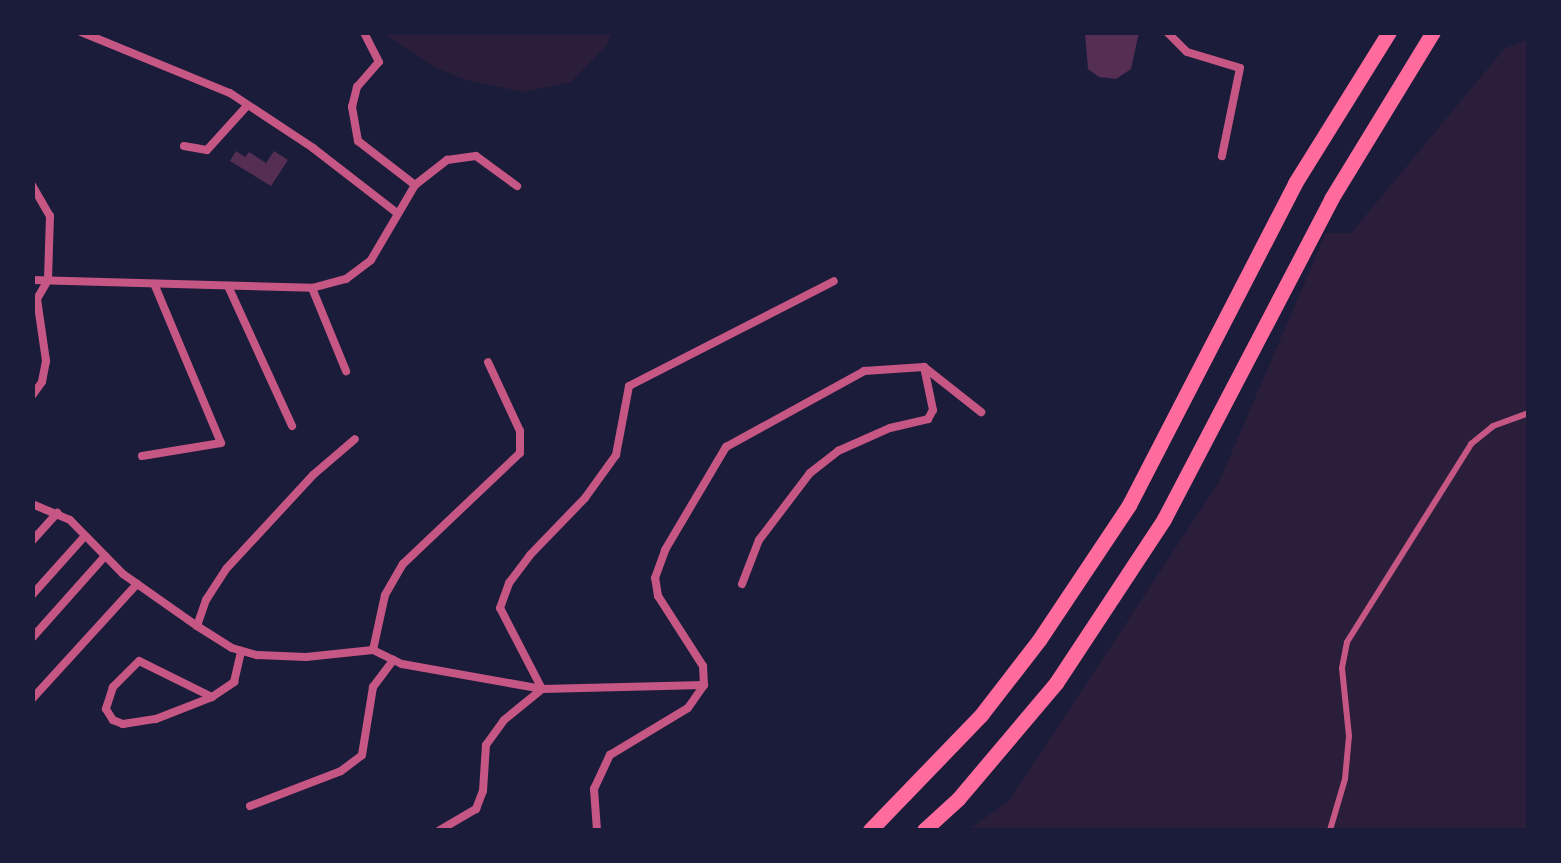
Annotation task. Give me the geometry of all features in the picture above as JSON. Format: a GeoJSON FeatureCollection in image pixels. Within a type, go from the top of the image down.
{"type":"FeatureCollection","features":[{"type":"Feature","properties":{"kind":"highway"},"geometry":{"type":"LineString","coordinates":[[870,830],[980,714],[1039,640],[1130,505],[1295,183],[1389,32]]}},
{"type":"Feature","properties":{"kind":"highway"},"geometry":{"type":"LineString","coordinates":[[924,830],[958,799],[1056,682],[1164,519],[1332,199],[1384,106],[1434,32]]}},
{"type":"Feature","properties":{"kind":"street"},"geometry":{"type":"LineString","coordinates":[[81,32],[230,94],[246,108],[313,148],[397,213]]}},
{"type":"Feature","properties":{"kind":"street"},"geometry":{"type":"LineString","coordinates":[[364,32],[380,62],[357,87],[352,106],[358,141],[415,185]]}},
{"type":"Feature","properties":{"kind":"street"},"geometry":{"type":"LineString","coordinates":[[1167,32],[1187,52],[1240,68],[1222,156]]}},
{"type":"Feature","properties":{"kind":"street"},"geometry":{"type":"LineString","coordinates":[[184,146],[208,150],[246,108]]}},
{"type":"Feature","properties":{"kind":"street"},"geometry":{"type":"LineString","coordinates":[[32,280],[312,288],[346,279],[371,260],[415,185],[447,160],[476,156],[516,186]]}},
{"type":"Feature","properties":{"kind":"street"},"geometry":{"type":"LineString","coordinates":[[32,185],[50,216],[48,280],[37,299],[46,361],[42,382],[32,396]]}},
{"type":"Feature","properties":{"kind":"street"},"geometry":{"type":"LineString","coordinates":[[542,688],[500,608],[509,582],[530,554],[584,498],[616,455],[628,386],[834,282]]}},
{"type":"Feature","properties":{"kind":"street"},"geometry":{"type":"LineString","coordinates":[[142,456],[221,443],[156,286]]}},
{"type":"Feature","properties":{"kind":"street"},"geometry":{"type":"LineString","coordinates":[[228,286],[292,426]]}},
{"type":"Feature","properties":{"kind":"street"},"geometry":{"type":"LineString","coordinates":[[312,288],[346,371]]}},
{"type":"Feature","properties":{"kind":"street"},"geometry":{"type":"LineString","coordinates":[[372,650],[385,595],[403,564],[520,453],[520,431],[488,362]]}},
{"type":"Feature","properties":{"kind":"street"},"geometry":{"type":"LineString","coordinates":[[597,830],[594,789],[610,756],[688,708],[704,685],[703,666],[658,596],[655,578],[665,550],[726,446],[864,372],[924,367],[981,412]]}},
{"type":"Feature","properties":{"kind":"street"},"geometry":{"type":"LineString","coordinates":[[742,584],[759,540],[810,473],[838,451],[890,428],[928,418],[933,410],[924,367]]}},
{"type":"Feature","properties":{"kind":"street"},"geometry":{"type":"LineString","coordinates":[[1330,830],[1345,779],[1349,736],[1342,668],[1347,642],[1470,444],[1493,426],[1528,413]]}},
{"type":"Feature","properties":{"kind":"street"},"geometry":{"type":"LineString","coordinates":[[197,626],[206,600],[227,568],[313,475],[355,439]]}},
{"type":"Feature","properties":{"kind":"street"},"geometry":{"type":"LineString","coordinates":[[32,504],[57,513],[137,584],[197,626],[242,651],[306,657],[372,650],[393,660],[542,688],[704,685]]}},
{"type":"Feature","properties":{"kind":"street"},"geometry":{"type":"LineString","coordinates":[[32,541],[57,513]]}},
{"type":"Feature","properties":{"kind":"street"},"geometry":{"type":"LineString","coordinates":[[32,595],[85,536]]}},
{"type":"Feature","properties":{"kind":"street"},"geometry":{"type":"LineString","coordinates":[[32,638],[105,556]]}},
{"type":"Feature","properties":{"kind":"street"},"geometry":{"type":"LineString","coordinates":[[32,700],[137,584]]}},
{"type":"Feature","properties":{"kind":"street"},"geometry":{"type":"LineString","coordinates":[[212,696],[140,661],[113,687],[106,710],[113,720],[123,724],[156,718],[212,696],[234,682],[242,651]]}},
{"type":"Feature","properties":{"kind":"street"},"geometry":{"type":"LineString","coordinates":[[250,806],[341,771],[362,755],[374,688],[393,660]]}},
{"type":"Feature","properties":{"kind":"street"},"geometry":{"type":"LineString","coordinates":[[440,830],[476,810],[483,790],[486,745],[504,720],[542,688]]}},
{"type":"Feature","properties":{"kind":"shaded area"},"geometry":{"type":"Polygon","coordinates":[[[612,32],[606,46],[571,82],[524,92],[465,80],[435,67],[383,33],[612,32]]]}},
{"type":"Feature","properties":{"kind":"shaded area"},"geometry":{"type":"Polygon","coordinates":[[[1528,39],[1528,830],[968,830],[1009,801],[1219,482],[1326,233],[1351,233],[1504,49],[1528,39]]]}},
{"type":"Feature","properties":{"kind":"building"},"geometry":{"type":"Polygon","coordinates":[[[1085,32],[1139,32],[1131,69],[1116,79],[1099,77],[1088,69],[1085,32]]]}},
{"type":"Feature","properties":{"kind":"building"},"geometry":{"type":"Polygon","coordinates":[[[236,151],[245,157],[249,152],[266,163],[274,151],[288,160],[271,186],[230,161],[236,151]]]}}]}
